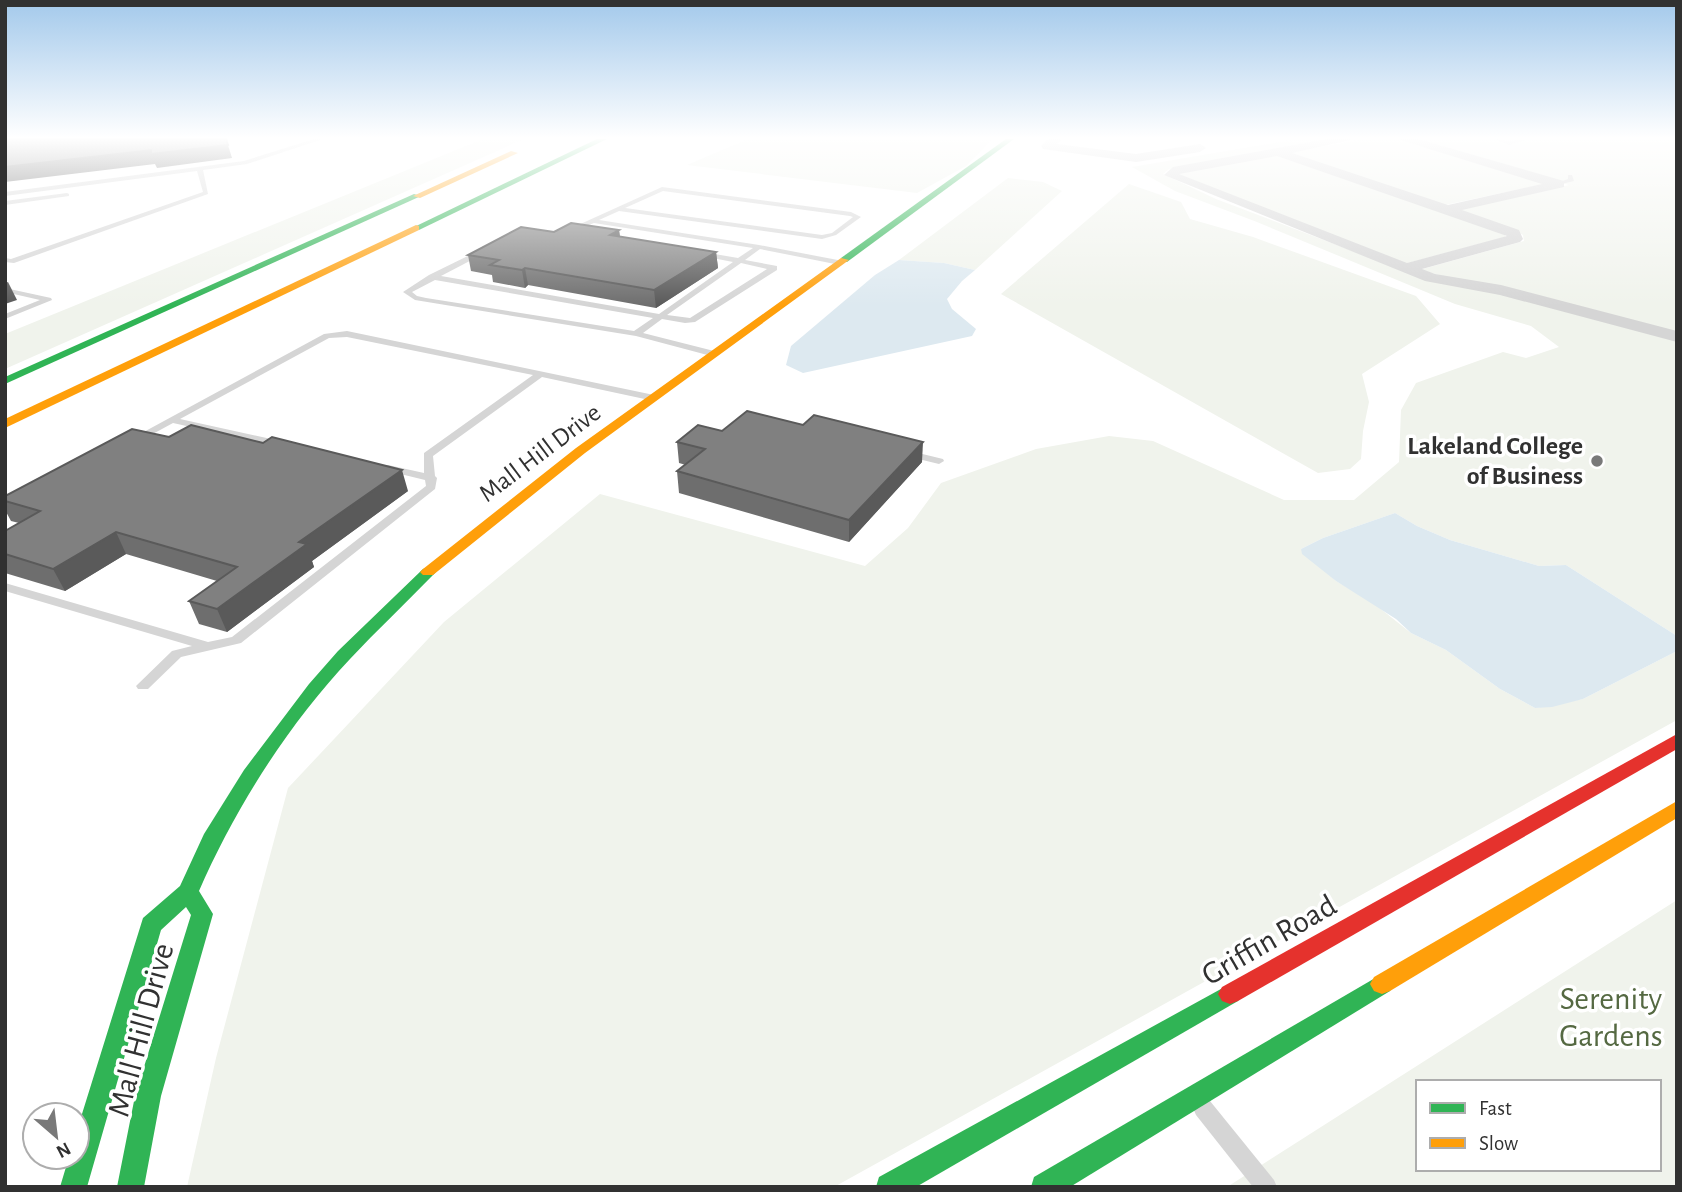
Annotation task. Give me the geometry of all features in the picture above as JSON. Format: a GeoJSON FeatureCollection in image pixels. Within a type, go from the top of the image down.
{"type":"FeatureCollection","features":[{"type":"Feature","properties":{"kind":"main road"},"geometry":{"type":"LineString","coordinates":[[5,380],[419,195]]}},
{"type":"Feature","properties":{"kind":"main road"},"geometry":{"type":"LineString","coordinates":[[5,424],[485,195]]}},
{"type":"Feature","properties":{"kind":"main road"},"geometry":{"type":"LineString","coordinates":[[463,205],[499,195]]}},
{"type":"Feature","properties":{"kind":"main road","name":"Mall Hill Drive"},"geometry":{"type":"LineString","coordinates":[[73,1187],[151,925],[187,892],[211,840],[251,775],[315,688],[369,629],[429,570],[468,538],[654,398],[934,195]]}},
{"type":"Feature","properties":{"kind":"main road","name":"Griffin Road"},"geometry":{"type":"LineString","coordinates":[[889,1187],[1677,740]]}},
{"type":"Feature","properties":{"kind":"main road"},"geometry":{"type":"LineString","coordinates":[[1044,1187],[1677,808]]}},
{"type":"Feature","properties":{"kind":"main road","name":"Mall Hill Drive"},"geometry":{"type":"LineString","coordinates":[[130,1187],[148,1096],[202,914],[187,892]]}},
{"type":"Feature","properties":{"kind":"street"},"geometry":{"type":"LineString","coordinates":[[1220,195],[1431,278],[1501,290],[1677,337]]}},
{"type":"Feature","properties":{"kind":"street"},"geometry":{"type":"LineString","coordinates":[[1404,195],[1504,228],[1514,233],[1515,239],[1406,268]]}},
{"type":"Feature","properties":{"kind":"street"},"geometry":{"type":"LineString","coordinates":[[1447,209],[1505,195]]}},
{"type":"Feature","properties":{"kind":"lane"},"geometry":{"type":"LineString","coordinates":[[5,203],[66,195]]}},
{"type":"Feature","properties":{"kind":"lane"},"geometry":{"type":"LineString","coordinates":[[5,260],[11,261],[199,195]]}},
{"type":"Feature","properties":{"kind":"lane"},"geometry":{"type":"LineString","coordinates":[[561,233],[650,195]]}},
{"type":"Feature","properties":{"kind":"lane"},"geometry":{"type":"LineString","coordinates":[[619,209],[822,237],[834,234],[858,217],[705,195]]}},
{"type":"Feature","properties":{"kind":"lane"},"geometry":{"type":"LineString","coordinates":[[593,220],[840,263]]}},
{"type":"Feature","properties":{"kind":"lane"},"geometry":{"type":"LineString","coordinates":[[561,233],[578,235]]}},
{"type":"Feature","properties":{"kind":"lane"},"geometry":{"type":"LineString","coordinates":[[636,334],[759,247]]}},
{"type":"Feature","properties":{"kind":"lane"},"geometry":{"type":"LineString","coordinates":[[488,248],[407,290],[409,295],[636,334],[715,354]]}},
{"type":"Feature","properties":{"kind":"lane"},"geometry":{"type":"LineString","coordinates":[[432,277],[692,320],[774,268],[687,251]]}},
{"type":"Feature","properties":{"kind":"lane"},"geometry":{"type":"LineString","coordinates":[[5,290],[48,300],[5,317]]}},
{"type":"Feature","properties":{"kind":"lane"},"geometry":{"type":"LineString","coordinates":[[124,445],[327,337],[347,334],[654,398]]}},
{"type":"Feature","properties":{"kind":"lane"},"geometry":{"type":"LineString","coordinates":[[143,686],[177,654],[236,640],[431,486],[428,455],[541,374]]}},
{"type":"Feature","properties":{"kind":"lane"},"geometry":{"type":"LineString","coordinates":[[172,420],[289,446]]}},
{"type":"Feature","properties":{"kind":"lane"},"geometry":{"type":"LineString","coordinates":[[891,449],[939,461]]}},
{"type":"Feature","properties":{"kind":"lane"},"geometry":{"type":"LineString","coordinates":[[380,467],[432,478]]}},
{"type":"Feature","properties":{"kind":"lane"},"geometry":{"type":"LineString","coordinates":[[5,587],[209,647]]}},
{"type":"Feature","properties":{"kind":"lane"},"geometry":{"type":"LineString","coordinates":[[1194,1097],[1268,1187]]}},
{"type":"Feature","properties":{"kind":"green space"},"geometry":{"type":"Polygon","coordinates":[[[347,195],[398,195],[5,369],[5,334],[347,195]]]}},
{"type":"Feature","properties":{"kind":"green space"},"geometry":{"type":"Polygon","coordinates":[[[986,195],[1058,195],[975,270],[944,263],[899,260],[986,195]]]}},
{"type":"Feature","properties":{"kind":"green space"},"geometry":{"type":"Polygon","coordinates":[[[1117,195],[1160,195],[1181,202],[1190,219],[1253,237],[1416,296],[1440,324],[1362,374],[1369,402],[1361,459],[1350,469],[1318,473],[1001,294],[1117,195]]]}},
{"type":"Feature","properties":{"kind":"green space"},"geometry":{"type":"Polygon","coordinates":[[[1185,195],[1207,195],[1426,279],[1499,293],[1677,341],[1677,636],[1566,565],[1539,566],[1450,540],[1395,513],[1323,538],[1301,549],[1336,581],[1372,602],[1411,633],[1446,650],[1500,689],[1535,708],[1583,699],[1677,651],[1677,720],[834,1187],[187,1187],[216,1058],[288,788],[444,622],[600,494],[865,566],[908,528],[941,483],[1036,449],[1109,436],[1153,441],[1284,500],[1354,500],[1399,462],[1401,410],[1416,383],[1503,352],[1526,358],[1559,347],[1531,326],[1455,304],[1185,195]]]}},
{"type":"Feature","properties":{"kind":"green space"},"geometry":{"type":"Polygon","coordinates":[[[1225,195],[1393,195],[1505,233],[1505,237],[1404,264],[1225,195]]]}},
{"type":"Feature","properties":{"kind":"green space"},"geometry":{"type":"Polygon","coordinates":[[[1413,195],[1494,195],[1445,205],[1413,195]]]}},
{"type":"Feature","properties":{"kind":"green space"},"geometry":{"type":"Polygon","coordinates":[[[1527,195],[1677,195],[1677,334],[1419,270],[1524,241],[1523,235],[1511,228],[1459,210],[1527,195]]]}},
{"type":"Feature","properties":{"kind":"green space","name":"Serenity Gardens"},"geometry":{"type":"Polygon","coordinates":[[[1677,900],[1677,1187],[1227,1187],[1677,900]]]}},
{"type":"Feature","properties":{"kind":"shaded area"},"geometry":{"type":"Polygon","coordinates":[[[899,260],[944,263],[975,270],[947,299],[952,309],[976,329],[972,336],[803,373],[786,365],[791,346],[875,275],[899,260]]]}},
{"type":"Feature","properties":{"kind":"shaded area"},"geometry":{"type":"Polygon","coordinates":[[[1395,513],[1450,540],[1539,566],[1566,565],[1677,636],[1677,651],[1583,699],[1552,707],[1535,708],[1500,689],[1446,650],[1411,633],[1396,619],[1336,581],[1302,554],[1301,549],[1323,538],[1395,513]]]}},
{"type":"Feature","properties":{"kind":"building"},"geometry":{"type":"Polygon","coordinates":[[[571,223],[619,230],[610,235],[716,252],[654,290],[525,268],[522,270],[490,265],[499,260],[468,255],[521,227],[554,232],[571,223]]]}},
{"type":"Feature","properties":{"kind":"building"},"geometry":{"type":"Polygon","coordinates":[[[747,411],[803,425],[814,415],[923,442],[849,520],[677,471],[705,449],[677,442],[698,425],[722,431],[747,411]]]}},
{"type":"Feature","properties":{"kind":"building"},"geometry":{"type":"Polygon","coordinates":[[[191,425],[263,443],[272,437],[402,470],[299,542],[307,544],[217,609],[189,601],[237,567],[116,532],[53,569],[5,554],[5,531],[40,511],[5,501],[5,496],[132,429],[169,437],[191,425]]]}},
{"type":"Feature","properties":{"kind":"traffic: fast"},"geometry":{"type":"LineString","coordinates":[[416,228],[486,195]]}},
{"type":"Feature","properties":{"kind":"traffic: fast"},"geometry":{"type":"LineString","coordinates":[[844,260],[934,195]]}},
{"type":"Feature","properties":{"kind":"traffic: fast"},"geometry":{"type":"LineString","coordinates":[[5,381],[417,196]]}},
{"type":"Feature","properties":{"kind":"traffic: fast"},"geometry":{"type":"LineString","coordinates":[[73,1187],[151,925],[188,892],[211,840],[251,775],[315,688],[344,655],[428,572]]}},
{"type":"Feature","properties":{"kind":"traffic: fast"},"geometry":{"type":"LineString","coordinates":[[130,1187],[148,1096],[202,914],[188,892]]}},
{"type":"Feature","properties":{"kind":"traffic: fast"},"geometry":{"type":"LineString","coordinates":[[1044,1187],[1382,984]]}},
{"type":"Feature","properties":{"kind":"traffic: fast"},"geometry":{"type":"LineString","coordinates":[[889,1187],[1230,994]]}},
{"type":"Feature","properties":{"kind":"traffic: slow"},"geometry":{"type":"LineString","coordinates":[[5,424],[416,228]]}},
{"type":"Feature","properties":{"kind":"traffic: slow"},"geometry":{"type":"LineString","coordinates":[[428,572],[580,451],[844,260]]}},
{"type":"Feature","properties":{"kind":"traffic: slow"},"geometry":{"type":"LineString","coordinates":[[1382,984],[1677,808]]}},
{"type":"Feature","properties":{"kind":"traffic: jam"},"geometry":{"type":"LineString","coordinates":[[1230,994],[1677,740]]}},
{"type":"Feature","properties":{"kind":"place","name":"Lakeland College of Business"},"geometry":{"type":"Point","coordinates":[1597,461]}}]}
